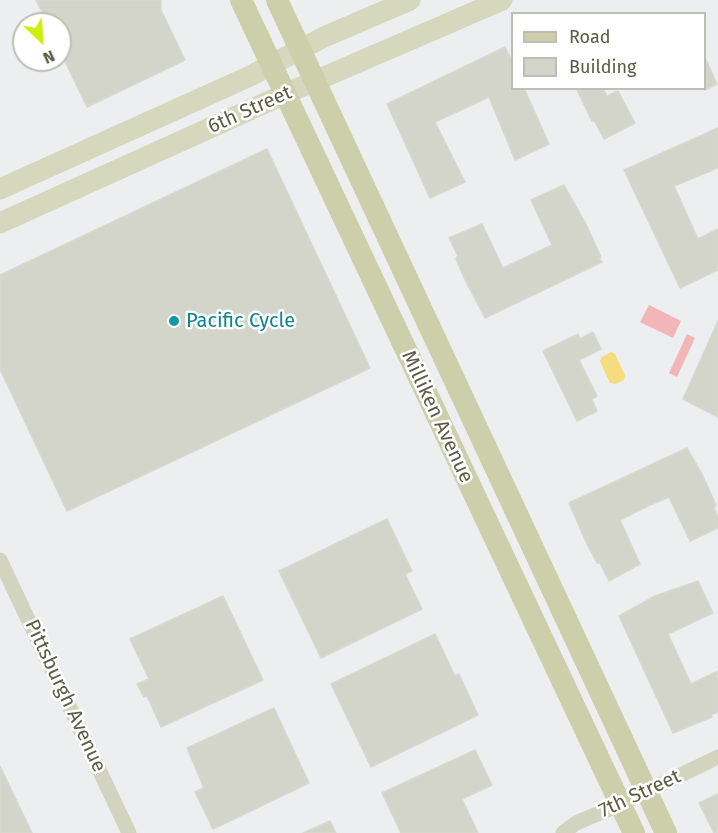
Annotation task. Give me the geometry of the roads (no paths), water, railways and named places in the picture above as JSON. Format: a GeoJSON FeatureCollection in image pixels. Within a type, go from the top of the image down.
{"type":"FeatureCollection","features":[{"type":"Feature","properties":{"kind":"main road","name":"Milliken Avenue"},"geometry":{"type":"LineString","coordinates":[[241,0],[634,833]]}},
{"type":"Feature","properties":{"kind":"main road","name":"Milliken Avenue"},"geometry":{"type":"LineString","coordinates":[[277,0],[666,833]]}},
{"type":"Feature","properties":{"kind":"main road","name":"6th Street"},"geometry":{"type":"LineString","coordinates":[[0,189],[248,77],[324,37],[410,0]]}},
{"type":"Feature","properties":{"kind":"main road","name":"6th Street"},"geometry":{"type":"LineString","coordinates":[[0,223],[314,81],[502,0]]}},
{"type":"Feature","properties":{"kind":"street","name":"Pittsburgh Avenue"},"geometry":{"type":"LineString","coordinates":[[0,560],[129,833]]}},
{"type":"Feature","properties":{"kind":"street","name":"7th Street"},"geometry":{"type":"LineString","coordinates":[[563,833],[576,823],[718,757]]}},
{"type":"Feature","properties":{"kind":"place","name":"Pacific Cycle"},"geometry":{"type":"Point","coordinates":[174,321]}}]}
